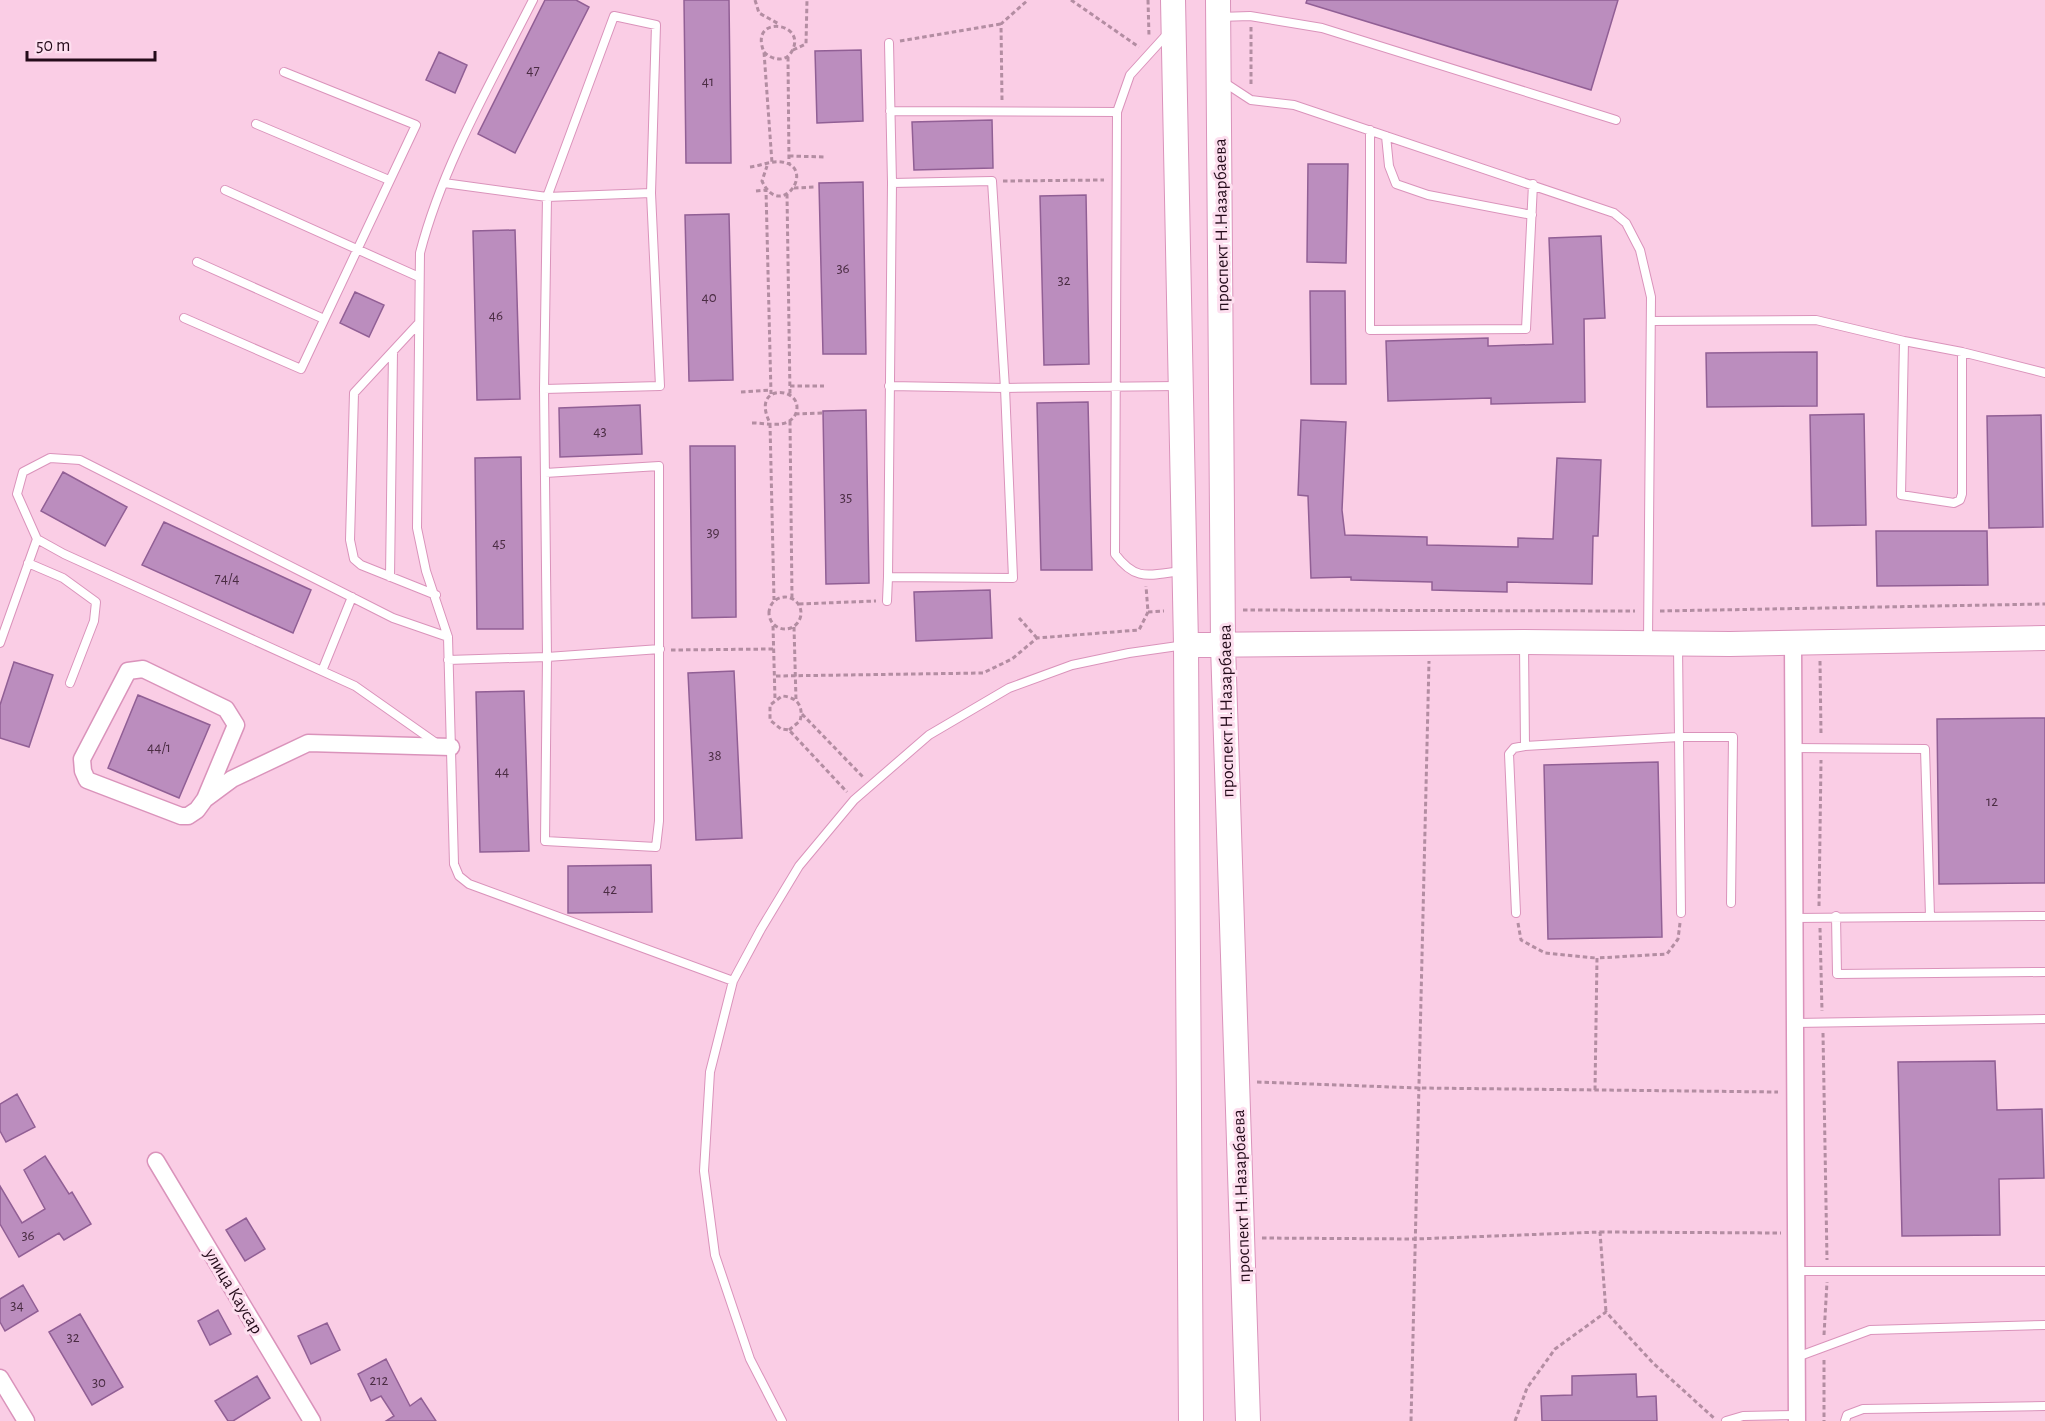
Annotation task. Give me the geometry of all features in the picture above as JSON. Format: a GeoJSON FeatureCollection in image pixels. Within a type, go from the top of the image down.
{"type":"FeatureCollection","features":[{"type":"Feature","properties":{"kind":"main road"},"geometry":{"type":"LineString","coordinates":[[1173,0],[1186,645],[1191,1421]]}},
{"type":"Feature","properties":{"kind":"main road","name":"проспект Н.Назарбаева"},"geometry":{"type":"LineString","coordinates":[[1219,9],[1223,645],[1248,1421]]}},
{"type":"Feature","properties":{"kind":"main road"},"geometry":{"type":"LineString","coordinates":[[1186,645],[1524,642],[1730,644],[2045,638]]}},
{"type":"Feature","properties":{"kind":"street"},"geometry":{"type":"LineString","coordinates":[[1793,642],[1797,1418]]}},
{"type":"Feature","properties":{"kind":"street"},"geometry":{"type":"LineString","coordinates":[[205,799],[236,725],[232,716],[226,709],[142,669],[128,671],[82,759],[83,771],[87,780],[181,816],[188,816],[197,810],[205,799],[232,779],[308,743],[445,746]]}},
{"type":"Feature","properties":{"kind":"street","name":"улица Каусар"},"geometry":{"type":"LineString","coordinates":[[156,1161],[312,1421]]}},
{"type":"Feature","properties":{"kind":"street"},"geometry":{"type":"LineString","coordinates":[[0,1378],[26,1421]]}},
{"type":"Feature","properties":{"kind":"lane"},"geometry":{"type":"LineString","coordinates":[[533,0],[475,114],[444,183],[429,218],[420,253],[417,528],[426,571],[436,595],[448,637],[445,746],[454,864],[459,876],[469,884],[733,981]]}},
{"type":"Feature","properties":{"kind":"lane"},"geometry":{"type":"LineString","coordinates":[[1219,9],[1322,28],[1616,120]]}},
{"type":"Feature","properties":{"kind":"lane"},"geometry":{"type":"LineString","coordinates":[[544,389],[660,386],[651,193],[656,25],[614,16],[547,197],[544,389],[545,841],[656,847],[659,821],[659,466],[545,472]]}},
{"type":"Feature","properties":{"kind":"lane"},"geometry":{"type":"LineString","coordinates":[[1173,27],[1130,75],[1117,112],[1115,554],[1127,570],[1145,575],[1185,571]]}},
{"type":"Feature","properties":{"kind":"lane"},"geometry":{"type":"LineString","coordinates":[[887,601],[892,183],[889,43]]}},
{"type":"Feature","properties":{"kind":"lane"},"geometry":{"type":"LineString","coordinates":[[184,318],[301,369],[416,125],[284,72]]}},
{"type":"Feature","properties":{"kind":"lane"},"geometry":{"type":"LineString","coordinates":[[1219,80],[1251,100],[1294,105],[1533,184],[1614,213],[1626,223],[1646,269],[1652,321],[1647,643]]}},
{"type":"Feature","properties":{"kind":"lane"},"geometry":{"type":"LineString","coordinates":[[891,111],[1117,112]]}},
{"type":"Feature","properties":{"kind":"lane"},"geometry":{"type":"LineString","coordinates":[[256,124],[389,180]]}},
{"type":"Feature","properties":{"kind":"lane"},"geometry":{"type":"LineString","coordinates":[[1370,130],[1370,330],[1526,329],[1533,184]]}},
{"type":"Feature","properties":{"kind":"lane"},"geometry":{"type":"LineString","coordinates":[[1386,136],[1389,166],[1396,184],[1428,195],[1532,215]]}},
{"type":"Feature","properties":{"kind":"lane"},"geometry":{"type":"LineString","coordinates":[[888,577],[1013,578],[1005,388],[992,181],[892,183]]}},
{"type":"Feature","properties":{"kind":"lane"},"geometry":{"type":"LineString","coordinates":[[444,183],[547,197],[651,193]]}},
{"type":"Feature","properties":{"kind":"lane"},"geometry":{"type":"LineString","coordinates":[[225,190],[419,277]]}},
{"type":"Feature","properties":{"kind":"lane"},"geometry":{"type":"LineString","coordinates":[[198,262],[324,319]]}},
{"type":"Feature","properties":{"kind":"lane"},"geometry":{"type":"LineString","coordinates":[[1652,321],[1816,320],[2045,373]]}},
{"type":"Feature","properties":{"kind":"lane"},"geometry":{"type":"LineString","coordinates":[[418,324],[354,393],[350,540],[354,559],[360,565],[436,595]]}},
{"type":"Feature","properties":{"kind":"lane"},"geometry":{"type":"LineString","coordinates":[[1904,341],[1899,488],[1901,495],[1906,498],[1954,503],[1960,500],[1962,352]]}},
{"type":"Feature","properties":{"kind":"lane"},"geometry":{"type":"LineString","coordinates":[[390,577],[393,351]]}},
{"type":"Feature","properties":{"kind":"lane"},"geometry":{"type":"LineString","coordinates":[[889,386],[1005,388],[1182,386]]}},
{"type":"Feature","properties":{"kind":"lane"},"geometry":{"type":"LineString","coordinates":[[445,746],[355,686],[64,554],[37,539],[17,494],[23,472],[51,458],[80,460],[393,618],[448,637]]}},
{"type":"Feature","properties":{"kind":"lane"},"geometry":{"type":"LineString","coordinates":[[0,643],[37,539]]}},
{"type":"Feature","properties":{"kind":"lane"},"geometry":{"type":"LineString","coordinates":[[28,563],[63,578],[96,602],[94,621],[70,683]]}},
{"type":"Feature","properties":{"kind":"lane"},"geometry":{"type":"LineString","coordinates":[[322,671],[352,597]]}},
{"type":"Feature","properties":{"kind":"lane"},"geometry":{"type":"LineString","coordinates":[[1524,642],[1525,746]]}},
{"type":"Feature","properties":{"kind":"lane"},"geometry":{"type":"LineString","coordinates":[[1678,642],[1681,913]]}},
{"type":"Feature","properties":{"kind":"lane"},"geometry":{"type":"LineString","coordinates":[[782,1421],[750,1359],[715,1255],[704,1171],[710,1072],[733,981],[799,866],[854,800],[929,735],[1009,688],[1072,665],[1129,652],[1186,645]]}},
{"type":"Feature","properties":{"kind":"lane"},"geometry":{"type":"LineString","coordinates":[[448,660],[660,650]]}},
{"type":"Feature","properties":{"kind":"lane"},"geometry":{"type":"LineString","coordinates":[[1516,913],[1509,754],[1514,748],[1679,737],[1733,736],[1731,903]]}},
{"type":"Feature","properties":{"kind":"lane"},"geometry":{"type":"LineString","coordinates":[[1793,748],[1924,749],[1930,916]]}},
{"type":"Feature","properties":{"kind":"lane"},"geometry":{"type":"LineString","coordinates":[[1836,916],[1838,974],[2045,972]]}},
{"type":"Feature","properties":{"kind":"lane"},"geometry":{"type":"LineString","coordinates":[[1794,918],[2045,916]]}},
{"type":"Feature","properties":{"kind":"lane"},"geometry":{"type":"LineString","coordinates":[[1795,1023],[2045,1019]]}},
{"type":"Feature","properties":{"kind":"lane"},"geometry":{"type":"LineString","coordinates":[[1796,1271],[2045,1271]]}},
{"type":"Feature","properties":{"kind":"lane"},"geometry":{"type":"LineString","coordinates":[[1796,1357],[1870,1330],[2045,1325]]}},
{"type":"Feature","properties":{"kind":"lane"},"geometry":{"type":"LineString","coordinates":[[1845,1421],[1847,1415],[1863,1409],[2045,1406]]}},
{"type":"Feature","properties":{"kind":"lane"},"geometry":{"type":"LineString","coordinates":[[1726,1421],[1743,1416],[1797,1418]]}},
{"type":"Feature","properties":{"kind":"path"},"geometry":{"type":"LineString","coordinates":[[755,0],[759,13],[791,32],[795,40],[793,50]]}},
{"type":"Feature","properties":{"kind":"path"},"geometry":{"type":"LineString","coordinates":[[764,52],[771,59],[779,60],[806,44],[807,0]]}},
{"type":"Feature","properties":{"kind":"path"},"geometry":{"type":"LineString","coordinates":[[889,43],[1001,24],[1028,0]]}},
{"type":"Feature","properties":{"kind":"path"},"geometry":{"type":"LineString","coordinates":[[1071,0],[1149,54]]}},
{"type":"Feature","properties":{"kind":"path"},"geometry":{"type":"LineString","coordinates":[[1148,0],[1149,54]]}},
{"type":"Feature","properties":{"kind":"path"},"geometry":{"type":"LineString","coordinates":[[1250,16],[1251,100]]}},
{"type":"Feature","properties":{"kind":"path"},"geometry":{"type":"LineString","coordinates":[[1001,24],[1003,112]]}},
{"type":"Feature","properties":{"kind":"path"},"geometry":{"type":"LineString","coordinates":[[772,163],[764,52],[760,43],[763,33],[772,26],[782,26]]}},
{"type":"Feature","properties":{"kind":"path"},"geometry":{"type":"LineString","coordinates":[[788,56],[789,164]]}},
{"type":"Feature","properties":{"kind":"path"},"geometry":{"type":"LineString","coordinates":[[789,156],[826,157]]}},
{"type":"Feature","properties":{"kind":"path"},"geometry":{"type":"LineString","coordinates":[[750,167],[780,161],[789,164],[795,170],[797,179],[794,188],[787,194],[776,196],[766,190],[756,190]]}},
{"type":"Feature","properties":{"kind":"path"},"geometry":{"type":"LineString","coordinates":[[767,165],[762,181],[766,190],[771,392],[765,402],[765,413],[770,423],[774,600],[769,608],[768,617],[773,626],[775,699]]}},
{"type":"Feature","properties":{"kind":"path"},"geometry":{"type":"LineString","coordinates":[[992,181],[1115,180]]}},
{"type":"Feature","properties":{"kind":"path"},"geometry":{"type":"LineString","coordinates":[[794,188],[815,187]]}},
{"type":"Feature","properties":{"kind":"path"},"geometry":{"type":"LineString","coordinates":[[787,194],[790,394]]}},
{"type":"Feature","properties":{"kind":"path"},"geometry":{"type":"LineString","coordinates":[[790,387],[824,386]]}},
{"type":"Feature","properties":{"kind":"path"},"geometry":{"type":"LineString","coordinates":[[741,392],[781,391],[790,394],[796,402],[795,414],[790,421],[781,424],[752,423]]}},
{"type":"Feature","properties":{"kind":"path"},"geometry":{"type":"LineString","coordinates":[[795,414],[822,414]]}},
{"type":"Feature","properties":{"kind":"path"},"geometry":{"type":"LineString","coordinates":[[790,421],[792,598]]}},
{"type":"Feature","properties":{"kind":"path"},"geometry":{"type":"LineString","coordinates":[[776,676],[982,673],[1012,659],[1037,638],[1139,630],[1148,612],[1145,575]]}},
{"type":"Feature","properties":{"kind":"path"},"geometry":{"type":"LineString","coordinates":[[774,600],[783,596],[792,598],[799,604],[801,613],[794,626],[796,700],[802,714],[871,785]]}},
{"type":"Feature","properties":{"kind":"path"},"geometry":{"type":"LineString","coordinates":[[799,604],[887,601]]}},
{"type":"Feature","properties":{"kind":"path"},"geometry":{"type":"LineString","coordinates":[[1019,618],[1037,638]]}},
{"type":"Feature","properties":{"kind":"path"},"geometry":{"type":"LineString","coordinates":[[773,626],[782,630],[794,626]]}},
{"type":"Feature","properties":{"kind":"path"},"geometry":{"type":"LineString","coordinates":[[1411,1421],[1429,644]]}},
{"type":"Feature","properties":{"kind":"path"},"geometry":{"type":"LineString","coordinates":[[660,650],[773,649]]}},
{"type":"Feature","properties":{"kind":"path"},"geometry":{"type":"LineString","coordinates":[[796,700],[782,696],[775,699],[770,705],[770,720],[781,729],[789,730],[796,727],[802,714]]}},
{"type":"Feature","properties":{"kind":"path"},"geometry":{"type":"LineString","coordinates":[[789,730],[854,800]]}},
{"type":"Feature","properties":{"kind":"path"},"geometry":{"type":"LineString","coordinates":[[1516,913],[1521,940],[1545,953],[1597,958],[1667,954],[1678,939],[1681,913]]}},
{"type":"Feature","properties":{"kind":"path"},"geometry":{"type":"LineString","coordinates":[[1595,1090],[1597,958]]}},
{"type":"Feature","properties":{"kind":"path"},"geometry":{"type":"LineString","coordinates":[[1237,1082],[1419,1088],[1795,1092]]}},
{"type":"Feature","properties":{"kind":"path"},"geometry":{"type":"LineString","coordinates":[[1242,1237],[1415,1239],[1600,1232],[1796,1233]]}},
{"type":"Feature","properties":{"kind":"path"},"geometry":{"type":"LineString","coordinates":[[1600,1232],[1606,1312],[1653,1363],[1717,1421]]}},
{"type":"Feature","properties":{"kind":"path"},"geometry":{"type":"LineString","coordinates":[[1515,1421],[1527,1388],[1555,1349],[1606,1312]]}},
{"type":"Feature","properties":{"kind":"building"},"geometry":{"type":"Polygon","coordinates":[[[545,0],[576,0],[589,7],[515,153],[478,134],[545,0]]]}},
{"type":"Feature","properties":{"kind":"building"},"geometry":{"type":"Polygon","coordinates":[[[684,0],[729,0],[731,163],[686,163],[684,0]]]}},
{"type":"Feature","properties":{"kind":"building"},"geometry":{"type":"Polygon","coordinates":[[[1307,0],[1618,0],[1591,90],[1306,3],[1307,0]]]}},
{"type":"Feature","properties":{"kind":"building"},"geometry":{"type":"Polygon","coordinates":[[[861,50],[863,121],[817,123],[815,51],[861,50]]]}},
{"type":"Feature","properties":{"kind":"building"},"geometry":{"type":"Polygon","coordinates":[[[439,52],[467,65],[455,93],[426,80],[439,52]]]}},
{"type":"Feature","properties":{"kind":"building"},"geometry":{"type":"Polygon","coordinates":[[[992,120],[993,168],[914,170],[912,122],[992,120]]]}},
{"type":"Feature","properties":{"kind":"building"},"geometry":{"type":"Polygon","coordinates":[[[1308,164],[1348,164],[1346,263],[1307,262],[1308,164]]]}},
{"type":"Feature","properties":{"kind":"building"},"geometry":{"type":"Polygon","coordinates":[[[863,182],[866,354],[823,354],[819,183],[863,182]]]}},
{"type":"Feature","properties":{"kind":"building"},"geometry":{"type":"Polygon","coordinates":[[[1086,195],[1089,364],[1044,365],[1040,196],[1086,195]]]}},
{"type":"Feature","properties":{"kind":"building"},"geometry":{"type":"Polygon","coordinates":[[[729,214],[733,380],[689,381],[685,215],[729,214]]]}},
{"type":"Feature","properties":{"kind":"building"},"geometry":{"type":"Polygon","coordinates":[[[515,230],[520,399],[477,400],[473,231],[515,230]]]}},
{"type":"Feature","properties":{"kind":"building"},"geometry":{"type":"Polygon","coordinates":[[[1601,236],[1605,318],[1584,319],[1585,402],[1491,404],[1491,398],[1388,401],[1386,341],[1488,338],[1488,346],[1553,344],[1549,238],[1601,236]]]}},
{"type":"Feature","properties":{"kind":"building"},"geometry":{"type":"Polygon","coordinates":[[[1310,291],[1345,291],[1346,384],[1311,384],[1310,291]]]}},
{"type":"Feature","properties":{"kind":"building"},"geometry":{"type":"Polygon","coordinates":[[[355,292],[384,305],[369,337],[340,323],[355,292]]]}},
{"type":"Feature","properties":{"kind":"building"},"geometry":{"type":"Polygon","coordinates":[[[1817,352],[1817,406],[1707,407],[1706,353],[1817,352]]]}},
{"type":"Feature","properties":{"kind":"building"},"geometry":{"type":"Polygon","coordinates":[[[1088,402],[1092,570],[1041,570],[1037,403],[1088,402]]]}},
{"type":"Feature","properties":{"kind":"building"},"geometry":{"type":"Polygon","coordinates":[[[640,405],[642,454],[560,457],[559,408],[640,405]]]}},
{"type":"Feature","properties":{"kind":"building"},"geometry":{"type":"Polygon","coordinates":[[[866,410],[869,583],[826,584],[823,411],[866,410]]]}},
{"type":"Feature","properties":{"kind":"building"},"geometry":{"type":"Polygon","coordinates":[[[1864,414],[1866,525],[1812,526],[1810,415],[1864,414]]]}},
{"type":"Feature","properties":{"kind":"building"},"geometry":{"type":"Polygon","coordinates":[[[2041,415],[2043,527],[1989,528],[1987,416],[2041,415]]]}},
{"type":"Feature","properties":{"kind":"building"},"geometry":{"type":"Polygon","coordinates":[[[1301,420],[1346,422],[1342,510],[1345,535],[1427,537],[1427,545],[1518,547],[1518,538],[1553,539],[1557,458],[1601,460],[1598,536],[1593,536],[1592,584],[1507,582],[1507,592],[1432,590],[1432,582],[1351,580],[1351,577],[1311,578],[1308,496],[1298,495],[1301,420]]]}},
{"type":"Feature","properties":{"kind":"building"},"geometry":{"type":"Polygon","coordinates":[[[690,446],[735,446],[736,617],[692,618],[690,446]]]}},
{"type":"Feature","properties":{"kind":"building"},"geometry":{"type":"Polygon","coordinates":[[[521,457],[523,629],[477,629],[475,458],[521,457]]]}},
{"type":"Feature","properties":{"kind":"building"},"geometry":{"type":"Polygon","coordinates":[[[63,472],[127,507],[105,546],[41,511],[63,472]]]}},
{"type":"Feature","properties":{"kind":"building"},"geometry":{"type":"Polygon","coordinates":[[[164,522],[311,590],[293,633],[142,565],[164,522]]]}},
{"type":"Feature","properties":{"kind":"building"},"geometry":{"type":"Polygon","coordinates":[[[1876,531],[1987,531],[1988,585],[1877,586],[1876,531]]]}},
{"type":"Feature","properties":{"kind":"building"},"geometry":{"type":"Polygon","coordinates":[[[990,590],[992,638],[916,641],[914,592],[990,590]]]}},
{"type":"Feature","properties":{"kind":"building"},"geometry":{"type":"Polygon","coordinates":[[[14,662],[53,675],[29,747],[0,738],[0,705],[14,662]]]}},
{"type":"Feature","properties":{"kind":"building"},"geometry":{"type":"Polygon","coordinates":[[[734,671],[742,838],[696,840],[688,673],[734,671]]]}},
{"type":"Feature","properties":{"kind":"building"},"geometry":{"type":"Polygon","coordinates":[[[524,691],[529,851],[480,852],[476,692],[524,691]]]}},
{"type":"Feature","properties":{"kind":"building"},"geometry":{"type":"Polygon","coordinates":[[[138,695],[210,725],[179,798],[108,768],[138,695]]]}},
{"type":"Feature","properties":{"kind":"building"},"geometry":{"type":"Polygon","coordinates":[[[2045,718],[2045,883],[1939,884],[1937,719],[2045,718]]]}},
{"type":"Feature","properties":{"kind":"building"},"geometry":{"type":"Polygon","coordinates":[[[1658,762],[1662,937],[1548,939],[1544,765],[1658,762]]]}},
{"type":"Feature","properties":{"kind":"building"},"geometry":{"type":"Polygon","coordinates":[[[651,865],[652,912],[568,913],[568,866],[651,865]]]}},
{"type":"Feature","properties":{"kind":"building"},"geometry":{"type":"Polygon","coordinates":[[[1995,1061],[1997,1110],[2042,1109],[2044,1178],[1999,1179],[2000,1235],[1902,1236],[1898,1062],[1995,1061]]]}},
{"type":"Feature","properties":{"kind":"building"},"geometry":{"type":"Polygon","coordinates":[[[17,1094],[35,1127],[6,1142],[0,1131],[0,1104],[17,1094]]]}},
{"type":"Feature","properties":{"kind":"building"},"geometry":{"type":"Polygon","coordinates":[[[45,1156],[69,1194],[72,1192],[91,1224],[64,1240],[59,1233],[19,1257],[0,1224],[0,1186],[22,1223],[45,1209],[24,1170],[45,1156]]]}},
{"type":"Feature","properties":{"kind":"building"},"geometry":{"type":"Polygon","coordinates":[[[246,1218],[265,1249],[245,1261],[226,1230],[246,1218]]]}},
{"type":"Feature","properties":{"kind":"building"},"geometry":{"type":"Polygon","coordinates":[[[23,1285],[38,1311],[5,1331],[0,1322],[0,1299],[23,1285]]]}},
{"type":"Feature","properties":{"kind":"building"},"geometry":{"type":"Polygon","coordinates":[[[218,1310],[231,1334],[210,1345],[198,1321],[218,1310]]]}},
{"type":"Feature","properties":{"kind":"building"},"geometry":{"type":"Polygon","coordinates":[[[80,1314],[123,1387],[92,1405],[49,1332],[80,1314]]]}},
{"type":"Feature","properties":{"kind":"building"},"geometry":{"type":"Polygon","coordinates":[[[327,1323],[340,1350],[311,1364],[298,1336],[327,1323]]]}},
{"type":"Feature","properties":{"kind":"building"},"geometry":{"type":"Polygon","coordinates":[[[386,1359],[410,1406],[421,1398],[436,1421],[386,1421],[394,1416],[381,1396],[371,1401],[358,1374],[386,1359]]]}},
{"type":"Feature","properties":{"kind":"building"},"geometry":{"type":"Polygon","coordinates":[[[1636,1374],[1637,1397],[1656,1396],[1657,1421],[1542,1421],[1541,1396],[1572,1395],[1572,1376],[1636,1374]]]}},
{"type":"Feature","properties":{"kind":"building"},"geometry":{"type":"Polygon","coordinates":[[[257,1376],[270,1398],[233,1421],[228,1421],[215,1401],[257,1376]]]}}]}
